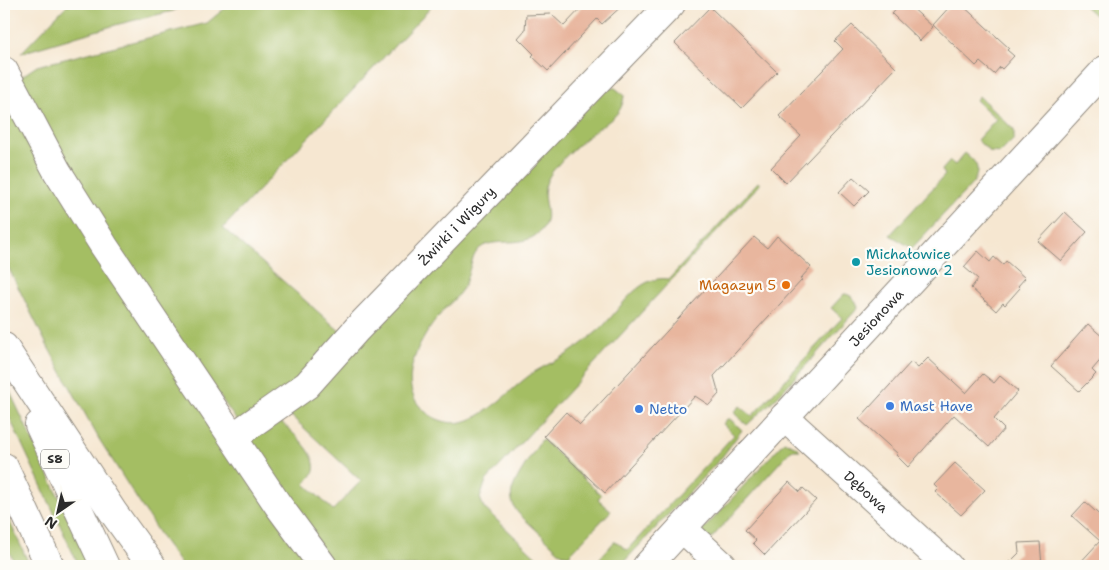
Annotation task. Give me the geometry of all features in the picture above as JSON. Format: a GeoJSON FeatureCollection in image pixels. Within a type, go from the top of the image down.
{"type":"FeatureCollection","features":[{"type":"Feature","properties":{"kind":"main road","name":"Żwirki i Wigury"},"geometry":{"type":"LineString","coordinates":[[233,437],[313,380],[364,322],[671,4]]}},
{"type":"Feature","properties":{"kind":"main road","name":"Jesionowa"},"geometry":{"type":"LineString","coordinates":[[647,566],[1105,70]]}},
{"type":"Feature","properties":{"kind":"main road"},"geometry":{"type":"LineString","coordinates":[[4,71],[57,172],[104,246],[278,505],[323,566]]}},
{"type":"Feature","properties":{"kind":"main road"},"geometry":{"type":"LineString","coordinates":[[4,348],[107,504],[152,566]]}},
{"type":"Feature","properties":{"kind":"main road","name":"S8"},"geometry":{"type":"LineString","coordinates":[[4,352],[105,566]]}},
{"type":"Feature","properties":{"kind":"main road","name":"Dębowa"},"geometry":{"type":"LineString","coordinates":[[784,417],[948,566]]}},
{"type":"Feature","properties":{"kind":"main road"},"geometry":{"type":"LineString","coordinates":[[4,467],[50,566]]}},
{"type":"Feature","properties":{"kind":"main road"},"geometry":{"type":"LineString","coordinates":[[682,528],[722,566]]}},
{"type":"Feature","properties":{"kind":"green space"},"geometry":{"type":"Polygon","coordinates":[[[68,4],[186,4],[173,11],[119,24],[21,53],[68,4]]]}},
{"type":"Feature","properties":{"kind":"green space"},"geometry":{"type":"Polygon","coordinates":[[[230,4],[434,4],[223,228],[342,333],[294,388],[239,424],[79,194],[19,78],[37,66],[207,23],[230,4]]]}},
{"type":"Feature","properties":{"kind":"green space"},"geometry":{"type":"Polygon","coordinates":[[[1082,4],[1105,4],[1105,25],[1082,4]]]}},
{"type":"Feature","properties":{"kind":"green space"},"geometry":{"type":"Polygon","coordinates":[[[604,86],[615,88],[624,95],[621,108],[613,118],[592,133],[569,154],[551,174],[545,187],[547,218],[542,229],[529,239],[490,244],[478,250],[461,291],[441,313],[422,340],[412,368],[410,382],[413,395],[420,407],[433,417],[455,423],[473,418],[492,407],[527,377],[574,349],[599,330],[638,288],[658,279],[669,279],[758,182],[760,184],[486,481],[480,498],[484,508],[546,566],[333,566],[247,435],[279,420],[303,443],[312,457],[314,471],[305,484],[333,510],[361,481],[289,414],[604,86]]]}},
{"type":"Feature","properties":{"kind":"green space"},"geometry":{"type":"Polygon","coordinates":[[[4,88],[313,566],[182,566],[163,540],[99,439],[48,347],[4,259],[4,88]]]}},
{"type":"Feature","properties":{"kind":"green space"},"geometry":{"type":"Polygon","coordinates":[[[979,96],[1014,130],[1014,139],[1000,153],[990,152],[977,140],[996,119],[976,100],[979,96]]]}},
{"type":"Feature","properties":{"kind":"green space"},"geometry":{"type":"Polygon","coordinates":[[[965,153],[976,166],[977,173],[973,183],[912,248],[890,235],[945,175],[942,170],[950,161],[955,165],[965,153]]]}},
{"type":"Feature","properties":{"kind":"green space"},"geometry":{"type":"Polygon","coordinates":[[[844,294],[853,298],[858,308],[780,394],[747,425],[735,414],[735,411],[740,406],[752,416],[842,318],[831,308],[844,294]]]}},
{"type":"Feature","properties":{"kind":"green space"},"geometry":{"type":"Polygon","coordinates":[[[4,379],[91,566],[79,566],[4,406],[4,379]]]}},
{"type":"Feature","properties":{"kind":"green space"},"geometry":{"type":"Polygon","coordinates":[[[727,419],[730,419],[742,430],[722,457],[620,566],[593,566],[614,542],[617,542],[627,550],[734,435],[723,424],[727,419]]]}},
{"type":"Feature","properties":{"kind":"green space"},"geometry":{"type":"Polygon","coordinates":[[[542,439],[601,495],[598,499],[611,511],[569,555],[562,554],[519,514],[512,502],[511,495],[515,483],[542,439]]]}},
{"type":"Feature","properties":{"kind":"green space"},"geometry":{"type":"Polygon","coordinates":[[[784,442],[800,450],[791,450],[709,541],[702,531],[784,442]]]}},
{"type":"Feature","properties":{"kind":"green space"},"geometry":{"type":"Polygon","coordinates":[[[4,509],[30,566],[16,566],[4,540],[4,509]]]}},
{"type":"Feature","properties":{"kind":"building"},"geometry":{"type":"Polygon","coordinates":[[[581,4],[624,4],[602,24],[597,19],[548,71],[532,56],[534,54],[518,38],[525,30],[526,15],[551,14],[564,26],[583,6],[581,4]]]}},
{"type":"Feature","properties":{"kind":"building"},"geometry":{"type":"Polygon","coordinates":[[[901,4],[908,4],[933,27],[920,41],[892,14],[901,4]]]}},
{"type":"Feature","properties":{"kind":"building"},"geometry":{"type":"Polygon","coordinates":[[[952,4],[961,4],[1009,48],[1007,50],[1014,56],[1002,69],[1000,67],[994,74],[980,62],[976,66],[933,25],[952,4]]]}},
{"type":"Feature","properties":{"kind":"building"},"geometry":{"type":"Polygon","coordinates":[[[710,7],[777,72],[742,108],[675,43],[710,7]]]}},
{"type":"Feature","properties":{"kind":"building"},"geometry":{"type":"Polygon","coordinates":[[[852,25],[896,68],[786,183],[771,168],[801,136],[779,116],[843,49],[835,41],[852,25]]]}},
{"type":"Feature","properties":{"kind":"building"},"geometry":{"type":"Polygon","coordinates":[[[853,177],[869,191],[854,206],[839,192],[853,177]]]}},
{"type":"Feature","properties":{"kind":"building"},"geometry":{"type":"Polygon","coordinates":[[[1065,212],[1087,232],[1061,261],[1038,241],[1065,212]]]}},
{"type":"Feature","properties":{"kind":"building"},"geometry":{"type":"Polygon","coordinates":[[[777,236],[811,267],[800,279],[802,280],[714,376],[719,394],[709,405],[695,396],[605,493],[544,436],[566,412],[580,425],[754,237],[767,248],[777,236]]]}},
{"type":"Feature","properties":{"kind":"building"},"geometry":{"type":"Polygon","coordinates":[[[978,251],[990,262],[994,257],[1003,265],[1006,261],[1025,278],[1018,286],[1020,288],[1005,305],[1003,303],[996,311],[971,288],[978,279],[964,267],[978,251]]]}},
{"type":"Feature","properties":{"kind":"building"},"geometry":{"type":"Polygon","coordinates":[[[1088,324],[1105,339],[1105,355],[1092,370],[1096,374],[1079,391],[1051,366],[1088,324]]]}},
{"type":"Feature","properties":{"kind":"building"},"geometry":{"type":"Polygon","coordinates":[[[928,358],[966,393],[983,374],[994,383],[1000,376],[1018,391],[994,419],[1004,429],[989,447],[954,415],[908,467],[896,455],[898,454],[859,419],[911,362],[918,368],[928,358]]]}},
{"type":"Feature","properties":{"kind":"building"},"geometry":{"type":"Polygon","coordinates":[[[955,463],[985,490],[961,515],[935,492],[938,489],[934,485],[955,463]]]}},
{"type":"Feature","properties":{"kind":"building"},"geometry":{"type":"Polygon","coordinates":[[[789,482],[800,492],[803,488],[816,500],[765,555],[753,543],[756,540],[745,530],[789,482]]]}},
{"type":"Feature","properties":{"kind":"building"},"geometry":{"type":"Polygon","coordinates":[[[1085,502],[1105,520],[1105,566],[1077,566],[1100,541],[1072,516],[1085,502]]]}},
{"type":"Feature","properties":{"kind":"building"},"geometry":{"type":"Polygon","coordinates":[[[1040,542],[1042,566],[1006,566],[1019,553],[1018,543],[1040,542]]]}},
{"type":"Feature","properties":{"kind":"place","name":"Michałowice Jesionowa 2"},"geometry":{"type":"Point","coordinates":[856,262]}},
{"type":"Feature","properties":{"kind":"place","name":"Magazyn 5"},"geometry":{"type":"Point","coordinates":[786,285]}},
{"type":"Feature","properties":{"kind":"place","name":"Mast Have"},"geometry":{"type":"Point","coordinates":[890,406]}},
{"type":"Feature","properties":{"kind":"place","name":"Netto"},"geometry":{"type":"Point","coordinates":[639,409]}}]}
